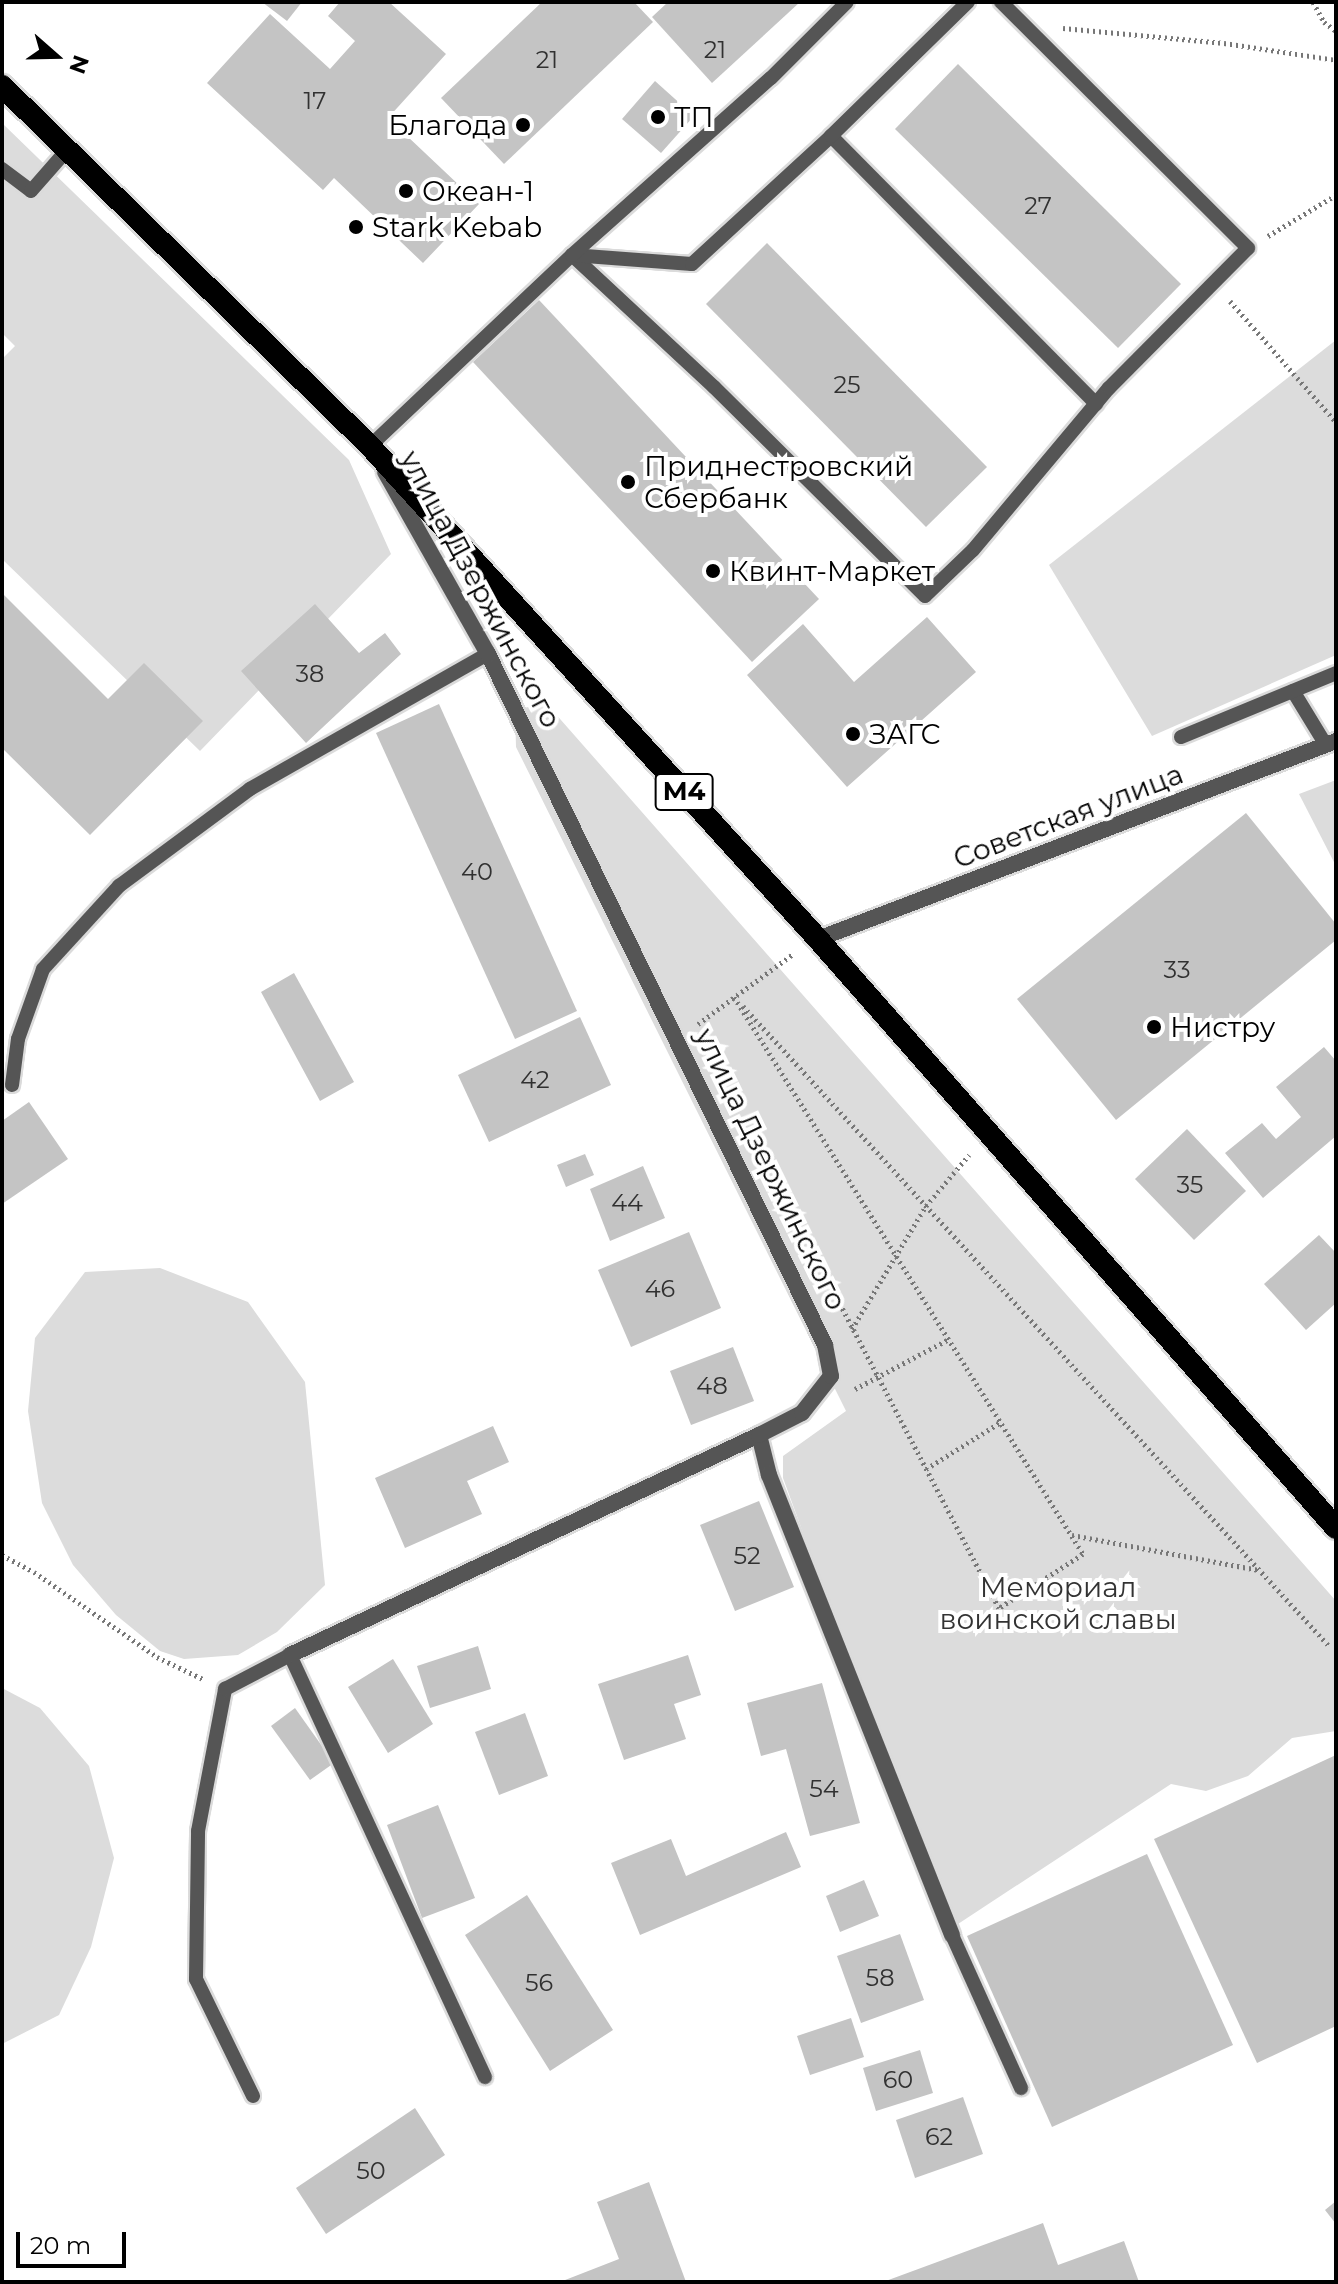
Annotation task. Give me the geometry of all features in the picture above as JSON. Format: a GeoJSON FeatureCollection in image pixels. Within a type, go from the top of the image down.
{"type":"FeatureCollection","features":[{"type":"Feature","properties":{"kind":"highway","name":"улица Дзержинского"},"geometry":{"type":"LineString","coordinates":[[2,86],[370,446],[818,939],[1336,1528]]}},
{"type":"Feature","properties":{"kind":"street","name":"улица Дзержинского"},"geometry":{"type":"LineString","coordinates":[[290,1655],[802,1413],[831,1376],[825,1345],[488,654],[370,446]]}},
{"type":"Feature","properties":{"kind":"street","name":"Советская улица"},"geometry":{"type":"LineString","coordinates":[[818,939],[1331,743]]}},
{"type":"Feature","properties":{"kind":"street"},"geometry":{"type":"LineString","coordinates":[[759,1435],[769,1475],[952,1935]]}},
{"type":"Feature","properties":{"kind":"lane"},"geometry":{"type":"LineString","coordinates":[[370,446],[572,255],[771,78],[847,2]]}},
{"type":"Feature","properties":{"kind":"lane"},"geometry":{"type":"LineString","coordinates":[[572,255],[692,264],[831,136],[968,2]]}},
{"type":"Feature","properties":{"kind":"lane"},"geometry":{"type":"LineString","coordinates":[[572,255],[714,387],[925,596],[973,550],[1096,404],[1248,248],[1001,2]]}},
{"type":"Feature","properties":{"kind":"lane"},"geometry":{"type":"LineString","coordinates":[[831,136],[1096,404]]}},
{"type":"Feature","properties":{"kind":"lane"},"geometry":{"type":"LineString","coordinates":[[2,169],[31,191],[67,150]]}},
{"type":"Feature","properties":{"kind":"lane"},"geometry":{"type":"LineString","coordinates":[[12,1085],[18,1039],[43,969],[119,886],[250,789],[488,654]]}},
{"type":"Feature","properties":{"kind":"lane"},"geometry":{"type":"LineString","coordinates":[[1181,737],[1336,673]]}},
{"type":"Feature","properties":{"kind":"lane"},"geometry":{"type":"LineString","coordinates":[[1293,691],[1331,743]]}},
{"type":"Feature","properties":{"kind":"lane"},"geometry":{"type":"LineString","coordinates":[[253,2096],[196,1979],[198,1831],[225,1689],[290,1655],[485,2077]]}},
{"type":"Feature","properties":{"kind":"lane"},"geometry":{"type":"LineString","coordinates":[[952,1935],[1021,2088]]}},
{"type":"Feature","properties":{"kind":"path"},"geometry":{"type":"LineString","coordinates":[[1313,2],[1324,22],[1336,31]]}},
{"type":"Feature","properties":{"kind":"path"},"geometry":{"type":"LineString","coordinates":[[1023,24],[1224,43],[1336,60]]}},
{"type":"Feature","properties":{"kind":"path"},"geometry":{"type":"LineString","coordinates":[[1248,248],[1336,195]]}},
{"type":"Feature","properties":{"kind":"path"},"geometry":{"type":"LineString","coordinates":[[1213,283],[1336,422]]}},
{"type":"Feature","properties":{"kind":"path"},"geometry":{"type":"LineString","coordinates":[[671,1034],[697,1026],[818,939]]}},
{"type":"Feature","properties":{"kind":"path"},"geometry":{"type":"LineString","coordinates":[[734,997],[1330,1647]]}},
{"type":"Feature","properties":{"kind":"path"},"geometry":{"type":"LineString","coordinates":[[734,997],[1083,1554],[999,1608],[810,1246]]}},
{"type":"Feature","properties":{"kind":"path"},"geometry":{"type":"LineString","coordinates":[[697,1026],[704,1039]]}},
{"type":"Feature","properties":{"kind":"path"},"geometry":{"type":"LineString","coordinates":[[825,1345],[845,1342],[926,1206],[987,1133]]}},
{"type":"Feature","properties":{"kind":"path"},"geometry":{"type":"LineString","coordinates":[[853,1390],[879,1379],[949,1339]]}},
{"type":"Feature","properties":{"kind":"path"},"geometry":{"type":"LineString","coordinates":[[926,1469],[1001,1422]]}},
{"type":"Feature","properties":{"kind":"path"},"geometry":{"type":"LineString","coordinates":[[1072,1535],[1260,1570]]}},
{"type":"Feature","properties":{"kind":"path"},"geometry":{"type":"LineString","coordinates":[[2,1555],[34,1572],[157,1657],[225,1689]]}},
{"type":"Feature","properties":{"kind":"green space"},"geometry":{"type":"Polygon","coordinates":[[[2,123],[349,460],[391,554],[200,751],[2,559],[2,359],[15,346],[2,333],[2,123]]]}},
{"type":"Feature","properties":{"kind":"green space"},"geometry":{"type":"Polygon","coordinates":[[[1336,340],[1336,655],[1152,736],[1049,565],[1336,340]]]}},
{"type":"Feature","properties":{"kind":"green space","name":"Мемориал воинской славы"},"geometry":{"type":"Polygon","coordinates":[[[546,703],[1336,1601],[1336,1731],[1292,1738],[1248,1776],[1206,1791],[1171,1784],[958,1924],[929,1850],[918,1847],[783,1478],[783,1456],[846,1411],[516,747],[515,710],[546,703]]]}},
{"type":"Feature","properties":{"kind":"green space"},"geometry":{"type":"Polygon","coordinates":[[[1336,780],[1336,866],[1299,794],[1336,780]]]}},
{"type":"Feature","properties":{"kind":"green space"},"geometry":{"type":"Polygon","coordinates":[[[160,1268],[248,1302],[305,1382],[325,1585],[277,1632],[238,1655],[184,1659],[160,1651],[116,1615],[73,1565],[42,1503],[28,1411],[35,1338],[85,1272],[160,1268]]]}},
{"type":"Feature","properties":{"kind":"green space"},"geometry":{"type":"Polygon","coordinates":[[[2,1688],[40,1708],[89,1766],[114,1858],[91,1947],[59,2015],[2,2044],[2,1688]]]}},
{"type":"Feature","properties":{"kind":"building"},"geometry":{"type":"Polygon","coordinates":[[[262,2],[302,2],[287,21],[262,2]]]}},
{"type":"Feature","properties":{"kind":"building"},"geometry":{"type":"Polygon","coordinates":[[[340,2],[389,2],[446,54],[388,118],[479,204],[423,263],[334,178],[323,190],[207,83],[270,14],[330,69],[355,41],[328,16],[340,2]]]}},
{"type":"Feature","properties":{"kind":"building"},"geometry":{"type":"Polygon","coordinates":[[[542,2],[634,2],[653,22],[504,164],[441,98],[542,2]]]}},
{"type":"Feature","properties":{"kind":"building"},"geometry":{"type":"Polygon","coordinates":[[[668,2],[800,2],[712,83],[652,17],[668,2]]]}},
{"type":"Feature","properties":{"kind":"building"},"geometry":{"type":"Polygon","coordinates":[[[958,64],[1181,284],[1118,348],[895,129],[958,64]]]}},
{"type":"Feature","properties":{"kind":"building","name":"ТП"},"geometry":{"type":"Polygon","coordinates":[[[655,81],[694,116],[661,153],[622,119],[655,81]]]}},
{"type":"Feature","properties":{"kind":"building"},"geometry":{"type":"Polygon","coordinates":[[[767,243],[987,467],[926,527],[706,304],[767,243]]]}},
{"type":"Feature","properties":{"kind":"building"},"geometry":{"type":"Polygon","coordinates":[[[539,300],[819,599],[752,662],[473,362],[539,300]]]}},
{"type":"Feature","properties":{"kind":"building"},"geometry":{"type":"Polygon","coordinates":[[[2,593],[108,699],[144,663],[203,721],[90,835],[2,748],[2,593]]]}},
{"type":"Feature","properties":{"kind":"building"},"geometry":{"type":"Polygon","coordinates":[[[315,604],[359,653],[385,633],[401,654],[306,743],[241,671],[315,604]]]}},
{"type":"Feature","properties":{"kind":"building","name":"ЗАГС"},"geometry":{"type":"Polygon","coordinates":[[[927,617],[976,672],[847,787],[747,675],[803,624],[854,682],[927,617]]]}},
{"type":"Feature","properties":{"kind":"building"},"geometry":{"type":"Polygon","coordinates":[[[439,704],[577,1011],[515,1039],[376,733],[439,704]]]}},
{"type":"Feature","properties":{"kind":"building"},"geometry":{"type":"Polygon","coordinates":[[[1246,813],[1336,924],[1336,940],[1116,1120],[1017,999],[1246,813]]]}},
{"type":"Feature","properties":{"kind":"building"},"geometry":{"type":"Polygon","coordinates":[[[294,973],[354,1082],[320,1101],[261,992],[294,973]]]}},
{"type":"Feature","properties":{"kind":"building"},"geometry":{"type":"Polygon","coordinates":[[[580,1017],[611,1085],[489,1142],[458,1075],[580,1017]]]}},
{"type":"Feature","properties":{"kind":"building"},"geometry":{"type":"Polygon","coordinates":[[[1324,1047],[1336,1061],[1336,1136],[1263,1198],[1225,1153],[1262,1123],[1276,1139],[1301,1117],[1276,1087],[1324,1047]]]}},
{"type":"Feature","properties":{"kind":"building"},"geometry":{"type":"Polygon","coordinates":[[[29,1102],[68,1159],[2,1204],[2,1121],[29,1102]]]}},
{"type":"Feature","properties":{"kind":"building"},"geometry":{"type":"Polygon","coordinates":[[[1187,1129],[1246,1191],[1194,1240],[1135,1179],[1187,1129]]]}},
{"type":"Feature","properties":{"kind":"building"},"geometry":{"type":"Polygon","coordinates":[[[585,1154],[594,1175],[566,1187],[557,1165],[585,1154]]]}},
{"type":"Feature","properties":{"kind":"building"},"geometry":{"type":"Polygon","coordinates":[[[643,1166],[665,1218],[610,1241],[590,1189],[643,1166]]]}},
{"type":"Feature","properties":{"kind":"building"},"geometry":{"type":"Polygon","coordinates":[[[689,1232],[721,1308],[631,1347],[598,1270],[689,1232]]]}},
{"type":"Feature","properties":{"kind":"building"},"geometry":{"type":"Polygon","coordinates":[[[1319,1235],[1336,1253],[1336,1303],[1306,1330],[1264,1284],[1319,1235]]]}},
{"type":"Feature","properties":{"kind":"building"},"geometry":{"type":"Polygon","coordinates":[[[733,1347],[754,1401],[691,1425],[670,1371],[733,1347]]]}},
{"type":"Feature","properties":{"kind":"building"},"geometry":{"type":"Polygon","coordinates":[[[493,1426],[509,1462],[467,1481],[482,1514],[405,1548],[375,1478],[493,1426]]]}},
{"type":"Feature","properties":{"kind":"building"},"geometry":{"type":"Polygon","coordinates":[[[759,1501],[794,1587],[735,1611],[700,1525],[759,1501]]]}},
{"type":"Feature","properties":{"kind":"building"},"geometry":{"type":"Polygon","coordinates":[[[478,1646],[491,1689],[430,1708],[417,1666],[478,1646]]]}},
{"type":"Feature","properties":{"kind":"building"},"geometry":{"type":"Polygon","coordinates":[[[688,1655],[701,1695],[674,1704],[686,1739],[624,1760],[598,1684],[688,1655]]]}},
{"type":"Feature","properties":{"kind":"building"},"geometry":{"type":"Polygon","coordinates":[[[393,1659],[433,1724],[388,1753],[348,1687],[393,1659]]]}},
{"type":"Feature","properties":{"kind":"building"},"geometry":{"type":"Polygon","coordinates":[[[822,1683],[860,1823],[810,1836],[786,1749],[761,1756],[747,1703],[822,1683]]]}},
{"type":"Feature","properties":{"kind":"building"},"geometry":{"type":"Polygon","coordinates":[[[295,1708],[334,1763],[310,1780],[271,1726],[295,1708]]]}},
{"type":"Feature","properties":{"kind":"building"},"geometry":{"type":"Polygon","coordinates":[[[525,1713],[548,1776],[499,1795],[475,1732],[525,1713]]]}},
{"type":"Feature","properties":{"kind":"building"},"geometry":{"type":"Polygon","coordinates":[[[1336,1755],[1336,2026],[1257,2063],[1154,1839],[1336,1755]]]}},
{"type":"Feature","properties":{"kind":"building"},"geometry":{"type":"Polygon","coordinates":[[[438,1805],[475,1898],[422,1918],[387,1825],[438,1805]]]}},
{"type":"Feature","properties":{"kind":"building"},"geometry":{"type":"Polygon","coordinates":[[[786,1832],[801,1867],[640,1935],[611,1863],[671,1839],[686,1876],[786,1832]]]}},
{"type":"Feature","properties":{"kind":"building"},"geometry":{"type":"Polygon","coordinates":[[[1147,1854],[1233,2045],[1052,2127],[967,1936],[1147,1854]]]}},
{"type":"Feature","properties":{"kind":"building"},"geometry":{"type":"Polygon","coordinates":[[[864,1880],[879,1916],[840,1932],[826,1896],[864,1880]]]}},
{"type":"Feature","properties":{"kind":"building"},"geometry":{"type":"Polygon","coordinates":[[[527,1895],[613,2030],[550,2071],[465,1935],[527,1895]]]}},
{"type":"Feature","properties":{"kind":"building"},"geometry":{"type":"Polygon","coordinates":[[[900,1934],[924,2000],[861,2023],[837,1956],[900,1934]]]}},
{"type":"Feature","properties":{"kind":"building"},"geometry":{"type":"Polygon","coordinates":[[[851,2018],[864,2057],[810,2075],[797,2036],[851,2018]]]}},
{"type":"Feature","properties":{"kind":"building"},"geometry":{"type":"Polygon","coordinates":[[[920,2050],[933,2093],[876,2111],[863,2068],[920,2050]]]}},
{"type":"Feature","properties":{"kind":"building"},"geometry":{"type":"Polygon","coordinates":[[[963,2097],[983,2154],[915,2178],[896,2120],[963,2097]]]}},
{"type":"Feature","properties":{"kind":"building"},"geometry":{"type":"Polygon","coordinates":[[[415,2108],[445,2155],[326,2234],[296,2188],[415,2108]]]}},
{"type":"Feature","properties":{"kind":"building"},"geometry":{"type":"Polygon","coordinates":[[[649,2182],[686,2282],[560,2282],[619,2259],[597,2202],[649,2182]]]}},
{"type":"Feature","properties":{"kind":"building"},"geometry":{"type":"Polygon","coordinates":[[[1336,2201],[1336,2224],[1325,2210],[1336,2201]]]}},
{"type":"Feature","properties":{"kind":"building"},"geometry":{"type":"Polygon","coordinates":[[[1043,2223],[1058,2265],[1124,2241],[1139,2282],[883,2282],[1043,2223]]]}},
{"type":"Feature","properties":{"kind":"place","name":"ТП"},"geometry":{"type":"Point","coordinates":[658,117]}},
{"type":"Feature","properties":{"kind":"place","name":"Благода"},"geometry":{"type":"Point","coordinates":[523,125]}},
{"type":"Feature","properties":{"kind":"place","name":"Океан-1"},"geometry":{"type":"Point","coordinates":[406,191]}},
{"type":"Feature","properties":{"kind":"place","name":"Stark Kebab"},"geometry":{"type":"Point","coordinates":[356,227]}},
{"type":"Feature","properties":{"kind":"place","name":"Приднестровский Сбербанк"},"geometry":{"type":"Point","coordinates":[628,482]}},
{"type":"Feature","properties":{"kind":"place","name":"Квинт-Маркет"},"geometry":{"type":"Point","coordinates":[713,571]}},
{"type":"Feature","properties":{"kind":"place","name":"ЗАГС"},"geometry":{"type":"Point","coordinates":[853,734]}},
{"type":"Feature","properties":{"kind":"place","name":"Нистру"},"geometry":{"type":"Point","coordinates":[1154,1027]}}]}
